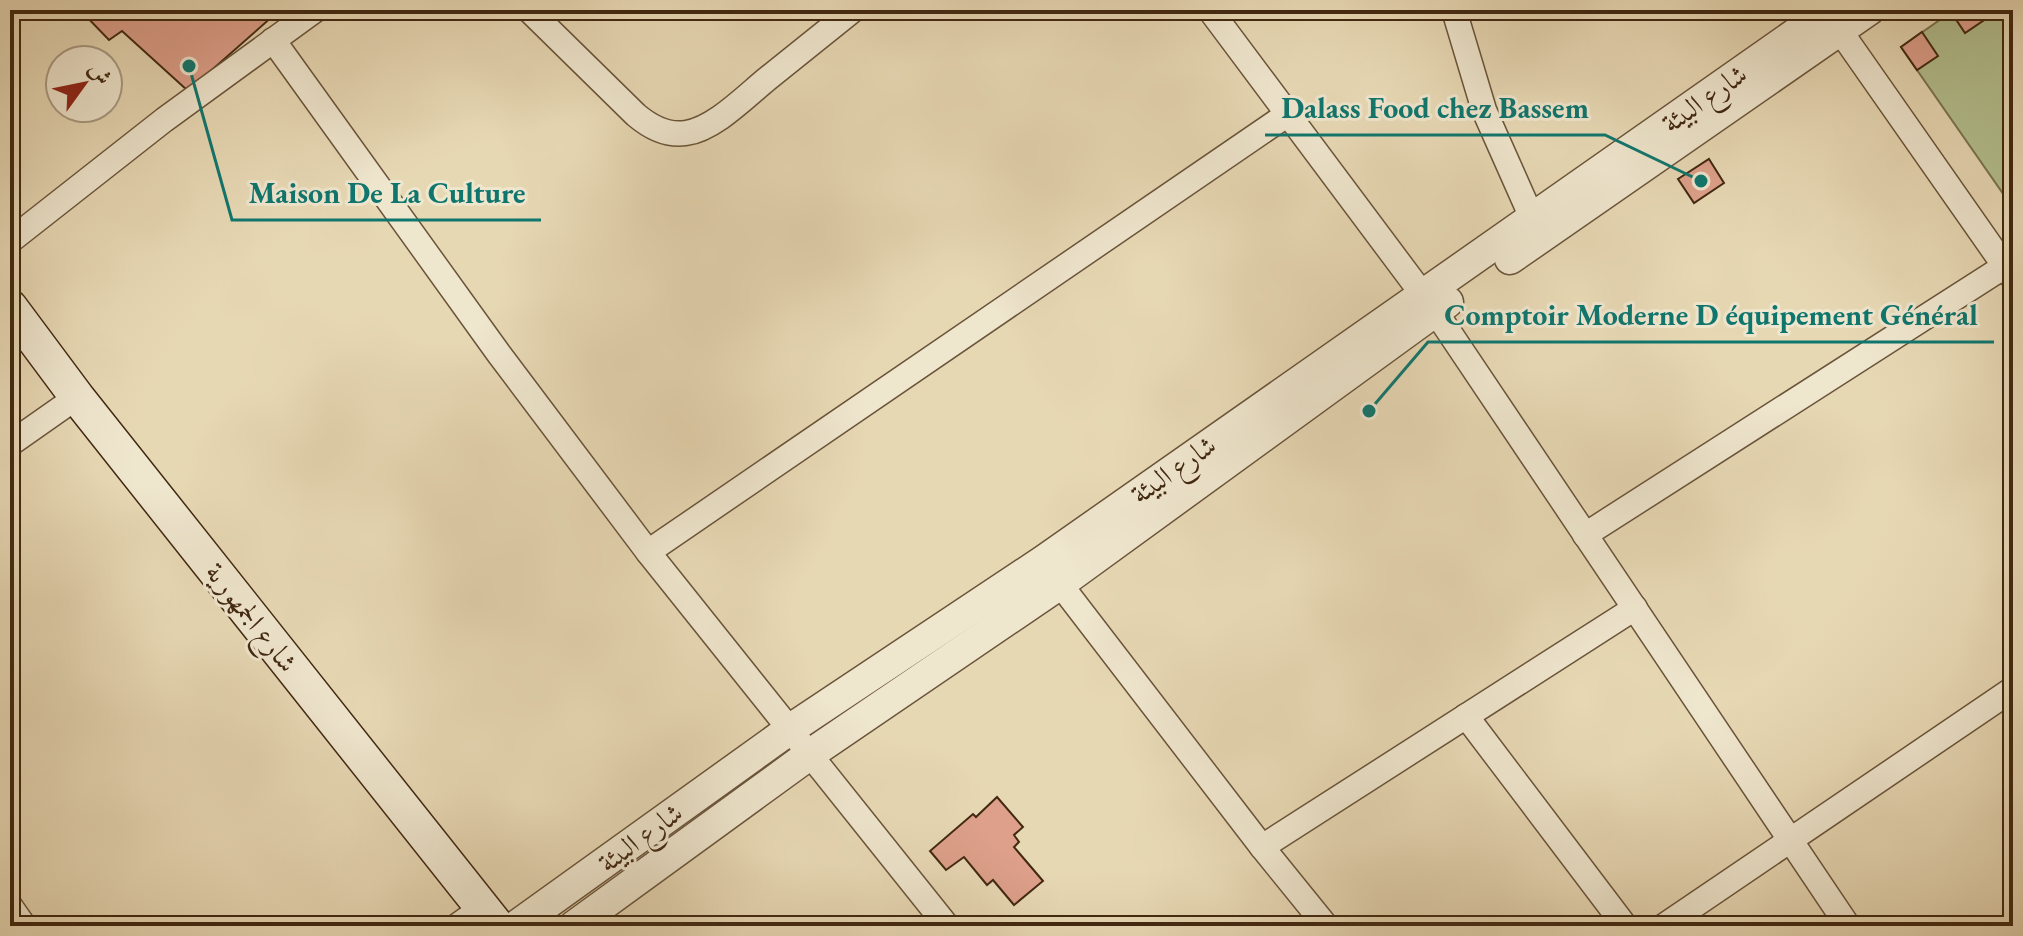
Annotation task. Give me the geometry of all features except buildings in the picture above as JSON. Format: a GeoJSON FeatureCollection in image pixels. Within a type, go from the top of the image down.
{"type":"FeatureCollection","features":[{"type":"Feature","properties":{"kind":"main road","name":"شارع الجمهورية"},"geometry":{"type":"LineString","coordinates":[[10,307],[479,920]]}},
{"type":"Feature","properties":{"kind":"street"},"geometry":{"type":"LineString","coordinates":[[10,241],[164,120],[315,10]]}},
{"type":"Feature","properties":{"kind":"street"},"geometry":{"type":"LineString","coordinates":[[529,10],[646,123],[654,128],[685,133],[722,116],[853,10]]}},
{"type":"Feature","properties":{"kind":"street"},"geometry":{"type":"LineString","coordinates":[[1210,10],[1429,303],[1848,926]]}},
{"type":"Feature","properties":{"kind":"street"},"geometry":{"type":"LineString","coordinates":[[1454,10],[1484,110],[1539,226]]}},
{"type":"Feature","properties":{"kind":"street","name":"شارع البيئة"},"geometry":{"type":"LineString","coordinates":[[574,926],[809,755],[1052,572],[1830,16],[1869,10]]}},
{"type":"Feature","properties":{"kind":"street"},"geometry":{"type":"LineString","coordinates":[[1585,535],[2009,272],[1830,16]]}},
{"type":"Feature","properties":{"kind":"street"},"geometry":{"type":"LineString","coordinates":[[273,40],[499,354],[648,552],[947,926]]}},
{"type":"Feature","properties":{"kind":"street"},"geometry":{"type":"LineString","coordinates":[[648,552],[1288,114]]}},
{"type":"Feature","properties":{"kind":"street"},"geometry":{"type":"LineString","coordinates":[[10,444],[77,397]]}},
{"type":"Feature","properties":{"kind":"street"},"geometry":{"type":"LineString","coordinates":[[1052,572],[1326,926]]}},
{"type":"Feature","properties":{"kind":"street","name":"شارع البيئة"},"geometry":{"type":"LineString","coordinates":[[516,926],[789,730],[1052,572]]}},
{"type":"Feature","properties":{"kind":"street"},"geometry":{"type":"LineString","coordinates":[[1262,847],[1635,608]]}},
{"type":"Feature","properties":{"kind":"street"},"geometry":{"type":"LineString","coordinates":[[1664,926],[2013,689]]}},
{"type":"Feature","properties":{"kind":"street"},"geometry":{"type":"LineString","coordinates":[[1466,716],[1625,926]]}},
{"type":"Feature","properties":{"kind":"street"},"geometry":{"type":"LineString","coordinates":[[10,906],[24,926]]}},
{"type":"Feature","properties":{"kind":"green space"},"geometry":{"type":"Polygon","coordinates":[[[1954,10],[2013,10],[2013,208],[1901,47],[1954,10]]]}},
{"type":"Feature","properties":{"kind":"place","name":"Maison De La Culture"},"geometry":{"type":"Point","coordinates":[189,66]}},
{"type":"Feature","properties":{"kind":"place","name":"Dalass Food chez Bassem"},"geometry":{"type":"Point","coordinates":[1701,181]}},
{"type":"Feature","properties":{"kind":"place","name":"Comptoir Moderne D équipement Général"},"geometry":{"type":"Point","coordinates":[1369,411]}}]}
